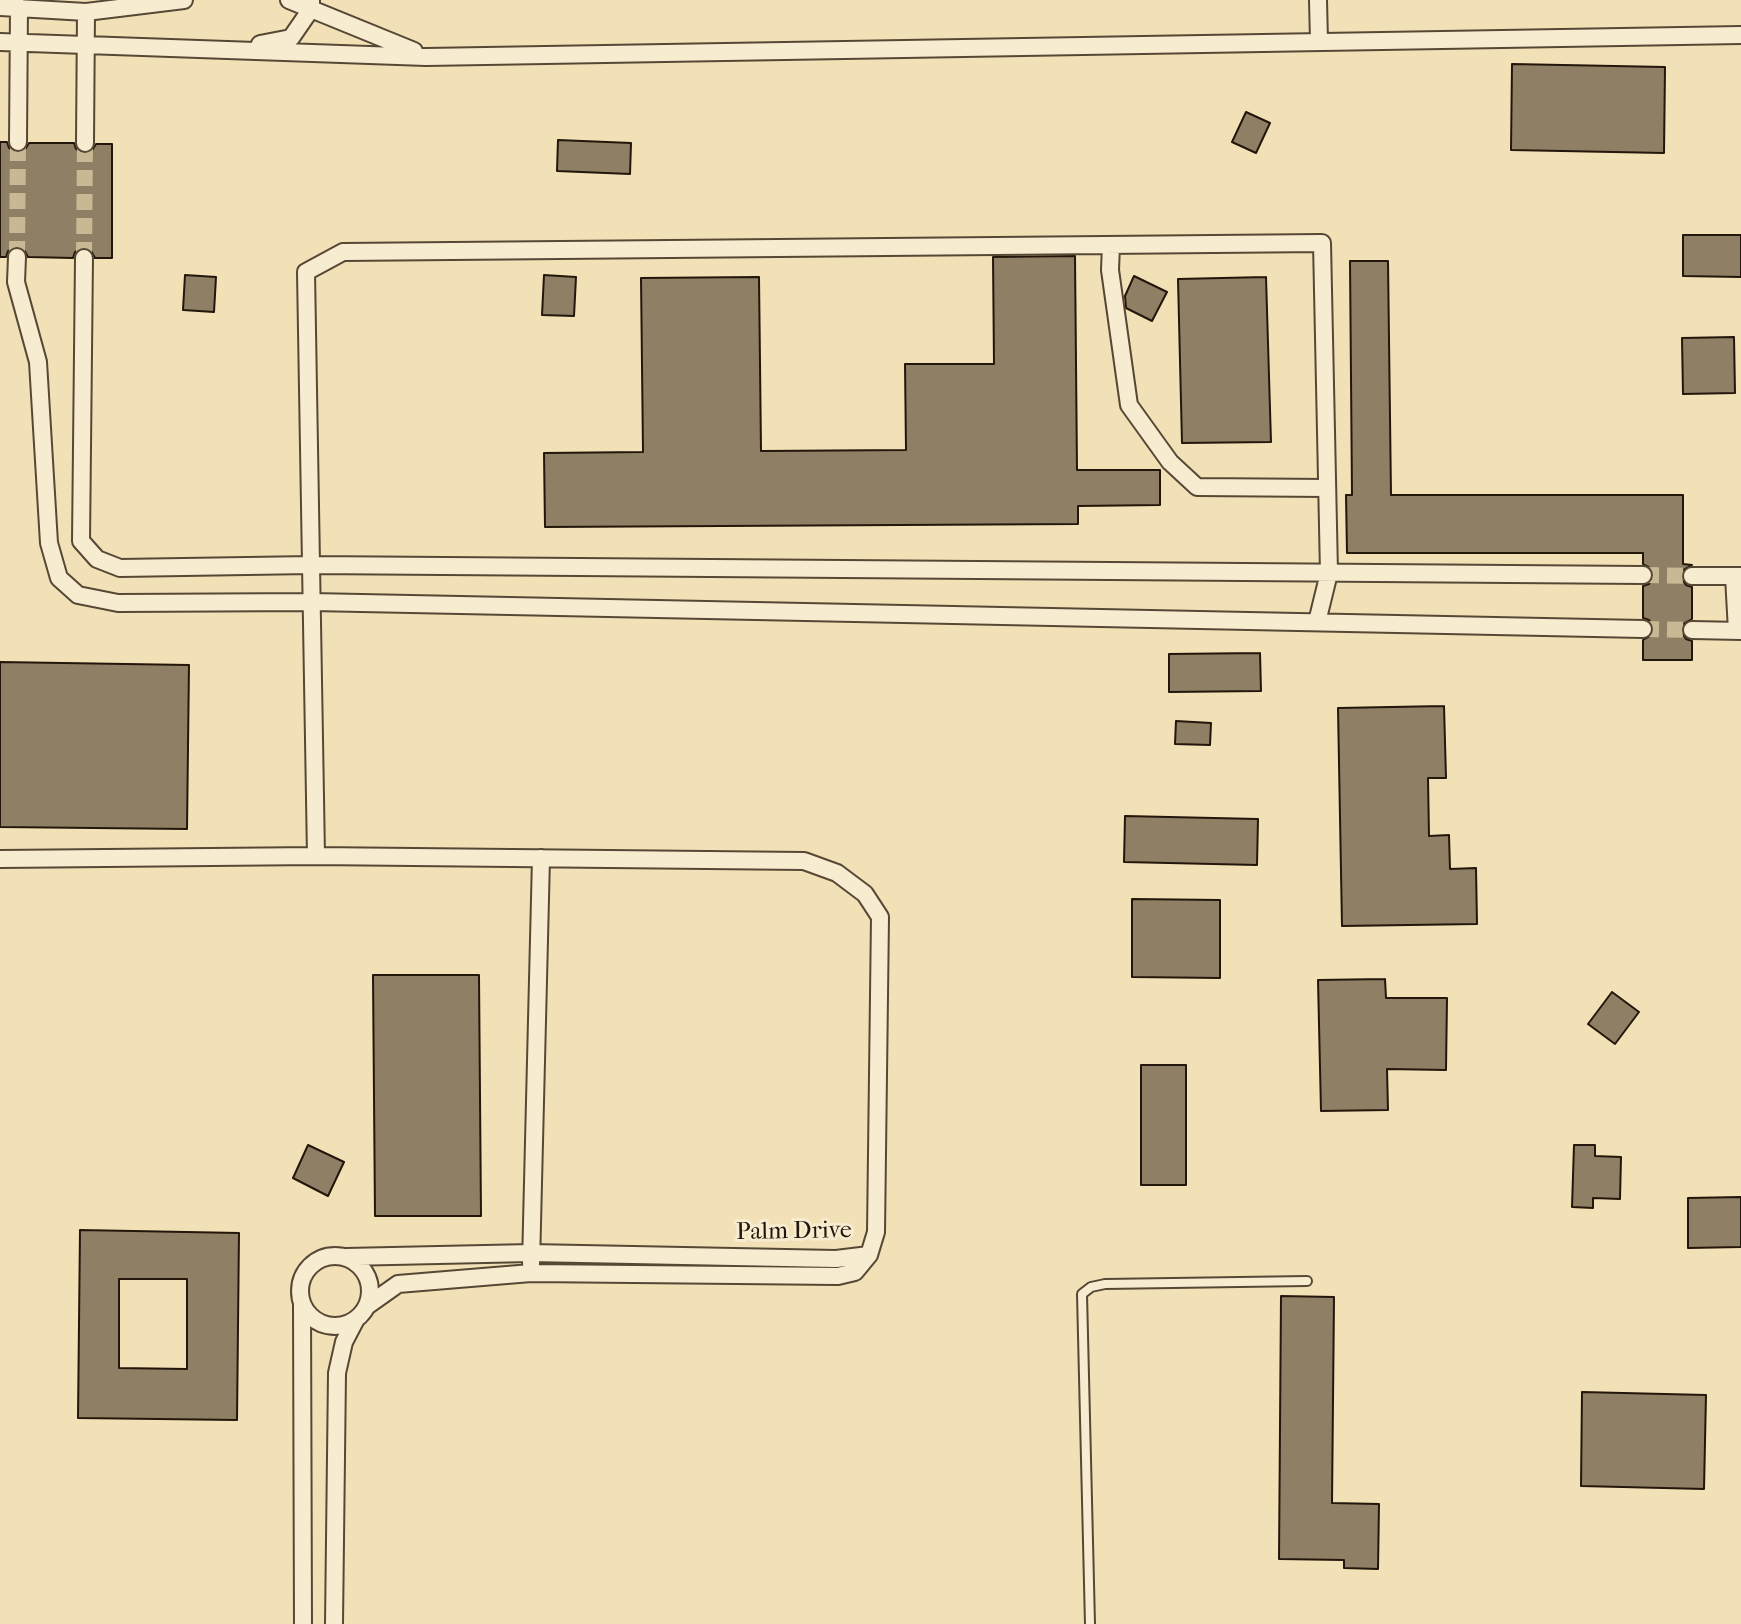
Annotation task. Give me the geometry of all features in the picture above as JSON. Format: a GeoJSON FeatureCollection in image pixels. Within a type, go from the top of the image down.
{"type":"FeatureCollection","features":[{"type":"Feature","properties":{"kind":"street"},"geometry":{"type":"LineString","coordinates":[[0,7],[86,12],[184,0]]}},
{"type":"Feature","properties":{"kind":"street"},"geometry":{"type":"LineString","coordinates":[[289,0],[311,4],[426,57]]}},
{"type":"Feature","properties":{"kind":"street"},"geometry":{"type":"LineString","coordinates":[[1318,0],[1319,41]]}},
{"type":"Feature","properties":{"kind":"street"},"geometry":{"type":"LineString","coordinates":[[231,50],[291,38],[311,4]]}},
{"type":"Feature","properties":{"kind":"street"},"geometry":{"type":"LineString","coordinates":[[18,142],[19,7]]}},
{"type":"Feature","properties":{"kind":"street"},"geometry":{"type":"LineString","coordinates":[[85,143],[86,12]]}},
{"type":"Feature","properties":{"kind":"street"},"geometry":{"type":"LineString","coordinates":[[0,42],[426,57],[1741,35]]}},
{"type":"Feature","properties":{"kind":"street"},"geometry":{"type":"LineString","coordinates":[[316,856],[306,272],[343,252],[1322,243],[1329,573],[1317,622]]}},
{"type":"Feature","properties":{"kind":"street"},"geometry":{"type":"LineString","coordinates":[[1111,245],[1110,270],[1129,405],[1170,462],[1197,487],[1327,488]]}},
{"type":"Feature","properties":{"kind":"street"},"geometry":{"type":"LineString","coordinates":[[17,257],[16,282],[38,362],[49,543],[59,578],[78,595],[118,603],[312,602],[1643,629]]}},
{"type":"Feature","properties":{"kind":"street"},"geometry":{"type":"LineString","coordinates":[[84,258],[81,541],[97,559],[120,568],[311,565],[1643,575]]}},
{"type":"Feature","properties":{"kind":"street"},"geometry":{"type":"LineString","coordinates":[[1692,576],[1738,576],[1739,631],[1692,630]]}},
{"type":"Feature","properties":{"kind":"street"},"geometry":{"type":"LineString","coordinates":[[0,859],[316,856],[804,861],[837,873],[865,894],[880,917],[876,1232],[869,1255]]}},
{"type":"Feature","properties":{"kind":"street"},"geometry":{"type":"LineString","coordinates":[[531,1273],[541,858]]}},
{"type":"Feature","properties":{"kind":"street","name":"Palm Drive"},"geometry":{"type":"LineString","coordinates":[[303,1624],[302,1304],[299,1290],[305,1272],[322,1257],[531,1253],[836,1259],[869,1255]]}},
{"type":"Feature","properties":{"kind":"street","name":"Palm Drive"},"geometry":{"type":"LineString","coordinates":[[334,1624],[337,1373],[344,1342],[356,1319],[367,1306],[398,1284],[531,1273],[838,1276],[855,1272],[869,1255]]}},
{"type":"Feature","properties":{"kind":"street"},"geometry":{"type":"LineString","coordinates":[[346,1257],[362,1267],[370,1285],[367,1306]]}},
{"type":"Feature","properties":{"kind":"street"},"geometry":{"type":"LineString","coordinates":[[302,1304],[319,1322],[335,1326],[356,1319]]}},
{"type":"Feature","properties":{"kind":"lane"},"geometry":{"type":"LineString","coordinates":[[1090,1624],[1082,1294],[1091,1287],[1105,1284],[1307,1281]]}},
{"type":"Feature","properties":{"kind":"building"},"geometry":{"type":"Polygon","coordinates":[[[1512,64],[1665,67],[1664,153],[1511,150],[1512,64]]]}},
{"type":"Feature","properties":{"kind":"building"},"geometry":{"type":"Polygon","coordinates":[[[1246,112],[1270,123],[1256,153],[1232,142],[1246,112]]]}},
{"type":"Feature","properties":{"kind":"building"},"geometry":{"type":"Polygon","coordinates":[[[558,140],[631,143],[630,174],[557,171],[558,140]]]}},
{"type":"Feature","properties":{"kind":"building"},"geometry":{"type":"Polygon","coordinates":[[[0,142],[7,142],[9,148],[17,153],[24,151],[29,143],[74,143],[76,149],[84,154],[91,152],[96,144],[112,144],[112,258],[95,258],[90,249],[83,247],[75,252],[73,258],[28,257],[23,248],[17,246],[8,251],[6,257],[0,257],[0,142]]]}},
{"type":"Feature","properties":{"kind":"building"},"geometry":{"type":"Polygon","coordinates":[[[1683,235],[1741,235],[1741,277],[1683,276],[1683,235]]]}},
{"type":"Feature","properties":{"kind":"building"},"geometry":{"type":"Polygon","coordinates":[[[1075,256],[1077,470],[1160,470],[1160,505],[1078,506],[1078,524],[545,527],[544,453],[643,452],[641,278],[759,277],[761,451],[906,450],[905,364],[994,364],[993,257],[1075,256]]]}},
{"type":"Feature","properties":{"kind":"building"},"geometry":{"type":"Polygon","coordinates":[[[1350,261],[1388,261],[1391,495],[1683,495],[1683,564],[1692,565],[1683,570],[1681,577],[1686,585],[1692,587],[1692,619],[1683,624],[1681,631],[1686,639],[1692,641],[1692,660],[1643,660],[1643,640],[1652,635],[1654,628],[1649,620],[1643,618],[1643,586],[1649,584],[1654,576],[1652,569],[1643,564],[1643,553],[1347,553],[1346,495],[1352,495],[1350,261]]]}},
{"type":"Feature","properties":{"kind":"building"},"geometry":{"type":"Polygon","coordinates":[[[185,275],[216,277],[214,312],[183,310],[185,275]]]}},
{"type":"Feature","properties":{"kind":"building"},"geometry":{"type":"Polygon","coordinates":[[[544,275],[576,277],[574,316],[542,315],[544,275]]]}},
{"type":"Feature","properties":{"kind":"building"},"geometry":{"type":"Polygon","coordinates":[[[1134,276],[1167,292],[1152,321],[1126,308],[1125,296],[1134,276]]]}},
{"type":"Feature","properties":{"kind":"building"},"geometry":{"type":"Polygon","coordinates":[[[1266,277],[1271,442],[1182,443],[1178,279],[1266,277]]]}},
{"type":"Feature","properties":{"kind":"building"},"geometry":{"type":"Polygon","coordinates":[[[1734,337],[1735,393],[1683,394],[1682,338],[1734,337]]]}},
{"type":"Feature","properties":{"kind":"building"},"geometry":{"type":"Polygon","coordinates":[[[1260,653],[1261,691],[1169,692],[1169,654],[1260,653]]]}},
{"type":"Feature","properties":{"kind":"building"},"geometry":{"type":"Polygon","coordinates":[[[0,662],[189,665],[187,829],[0,827],[0,662]]]}},
{"type":"Feature","properties":{"kind":"building"},"geometry":{"type":"Polygon","coordinates":[[[1444,706],[1446,778],[1428,778],[1429,836],[1449,835],[1450,869],[1476,868],[1477,924],[1342,926],[1338,708],[1444,706]]]}},
{"type":"Feature","properties":{"kind":"building"},"geometry":{"type":"Polygon","coordinates":[[[1176,721],[1211,723],[1210,745],[1175,744],[1176,721]]]}},
{"type":"Feature","properties":{"kind":"building"},"geometry":{"type":"Polygon","coordinates":[[[1125,816],[1258,819],[1257,865],[1124,862],[1125,816]]]}},
{"type":"Feature","properties":{"kind":"building"},"geometry":{"type":"Polygon","coordinates":[[[1132,899],[1220,900],[1220,978],[1132,977],[1132,899]]]}},
{"type":"Feature","properties":{"kind":"building"},"geometry":{"type":"Polygon","coordinates":[[[373,975],[479,975],[481,1216],[375,1216],[373,975]]]}},
{"type":"Feature","properties":{"kind":"building"},"geometry":{"type":"Polygon","coordinates":[[[1385,979],[1386,998],[1447,998],[1446,1070],[1387,1069],[1388,1110],[1321,1111],[1318,980],[1385,979]]]}},
{"type":"Feature","properties":{"kind":"building"},"geometry":{"type":"Polygon","coordinates":[[[1612,992],[1639,1012],[1615,1044],[1588,1024],[1612,992]]]}},
{"type":"Feature","properties":{"kind":"building"},"geometry":{"type":"Polygon","coordinates":[[[1141,1065],[1186,1065],[1186,1185],[1141,1185],[1141,1065]]]}},
{"type":"Feature","properties":{"kind":"building"},"geometry":{"type":"Polygon","coordinates":[[[308,1145],[344,1162],[328,1196],[293,1178],[308,1145]]]}},
{"type":"Feature","properties":{"kind":"building"},"geometry":{"type":"Polygon","coordinates":[[[1574,1145],[1595,1145],[1595,1156],[1621,1157],[1620,1199],[1593,1198],[1593,1208],[1572,1207],[1574,1145]]]}},
{"type":"Feature","properties":{"kind":"building"},"geometry":{"type":"Polygon","coordinates":[[[1741,1197],[1741,1247],[1688,1248],[1688,1198],[1741,1197]]]}},
{"type":"Feature","properties":{"kind":"building"},"geometry":{"type":"Polygon","coordinates":[[[80,1230],[239,1233],[237,1420],[78,1418],[80,1230]],[[119,1279],[119,1368],[187,1369],[187,1279],[119,1279]]]}},
{"type":"Feature","properties":{"kind":"building"},"geometry":{"type":"Polygon","coordinates":[[[1281,1296],[1334,1297],[1332,1503],[1379,1504],[1378,1569],[1344,1568],[1344,1560],[1279,1559],[1281,1296]]]}},
{"type":"Feature","properties":{"kind":"building"},"geometry":{"type":"Polygon","coordinates":[[[1582,1392],[1706,1395],[1704,1489],[1581,1486],[1582,1392]]]}},
{"type":"Feature","properties":{"kind":"tunnel"},"geometry":{"type":"LineString","coordinates":[[17,257],[18,142]]}},
{"type":"Feature","properties":{"kind":"tunnel"},"geometry":{"type":"LineString","coordinates":[[84,258],[85,143]]}},
{"type":"Feature","properties":{"kind":"tunnel"},"geometry":{"type":"LineString","coordinates":[[1643,575],[1692,576]]}},
{"type":"Feature","properties":{"kind":"tunnel"},"geometry":{"type":"LineString","coordinates":[[1643,629],[1692,630]]}}]}
